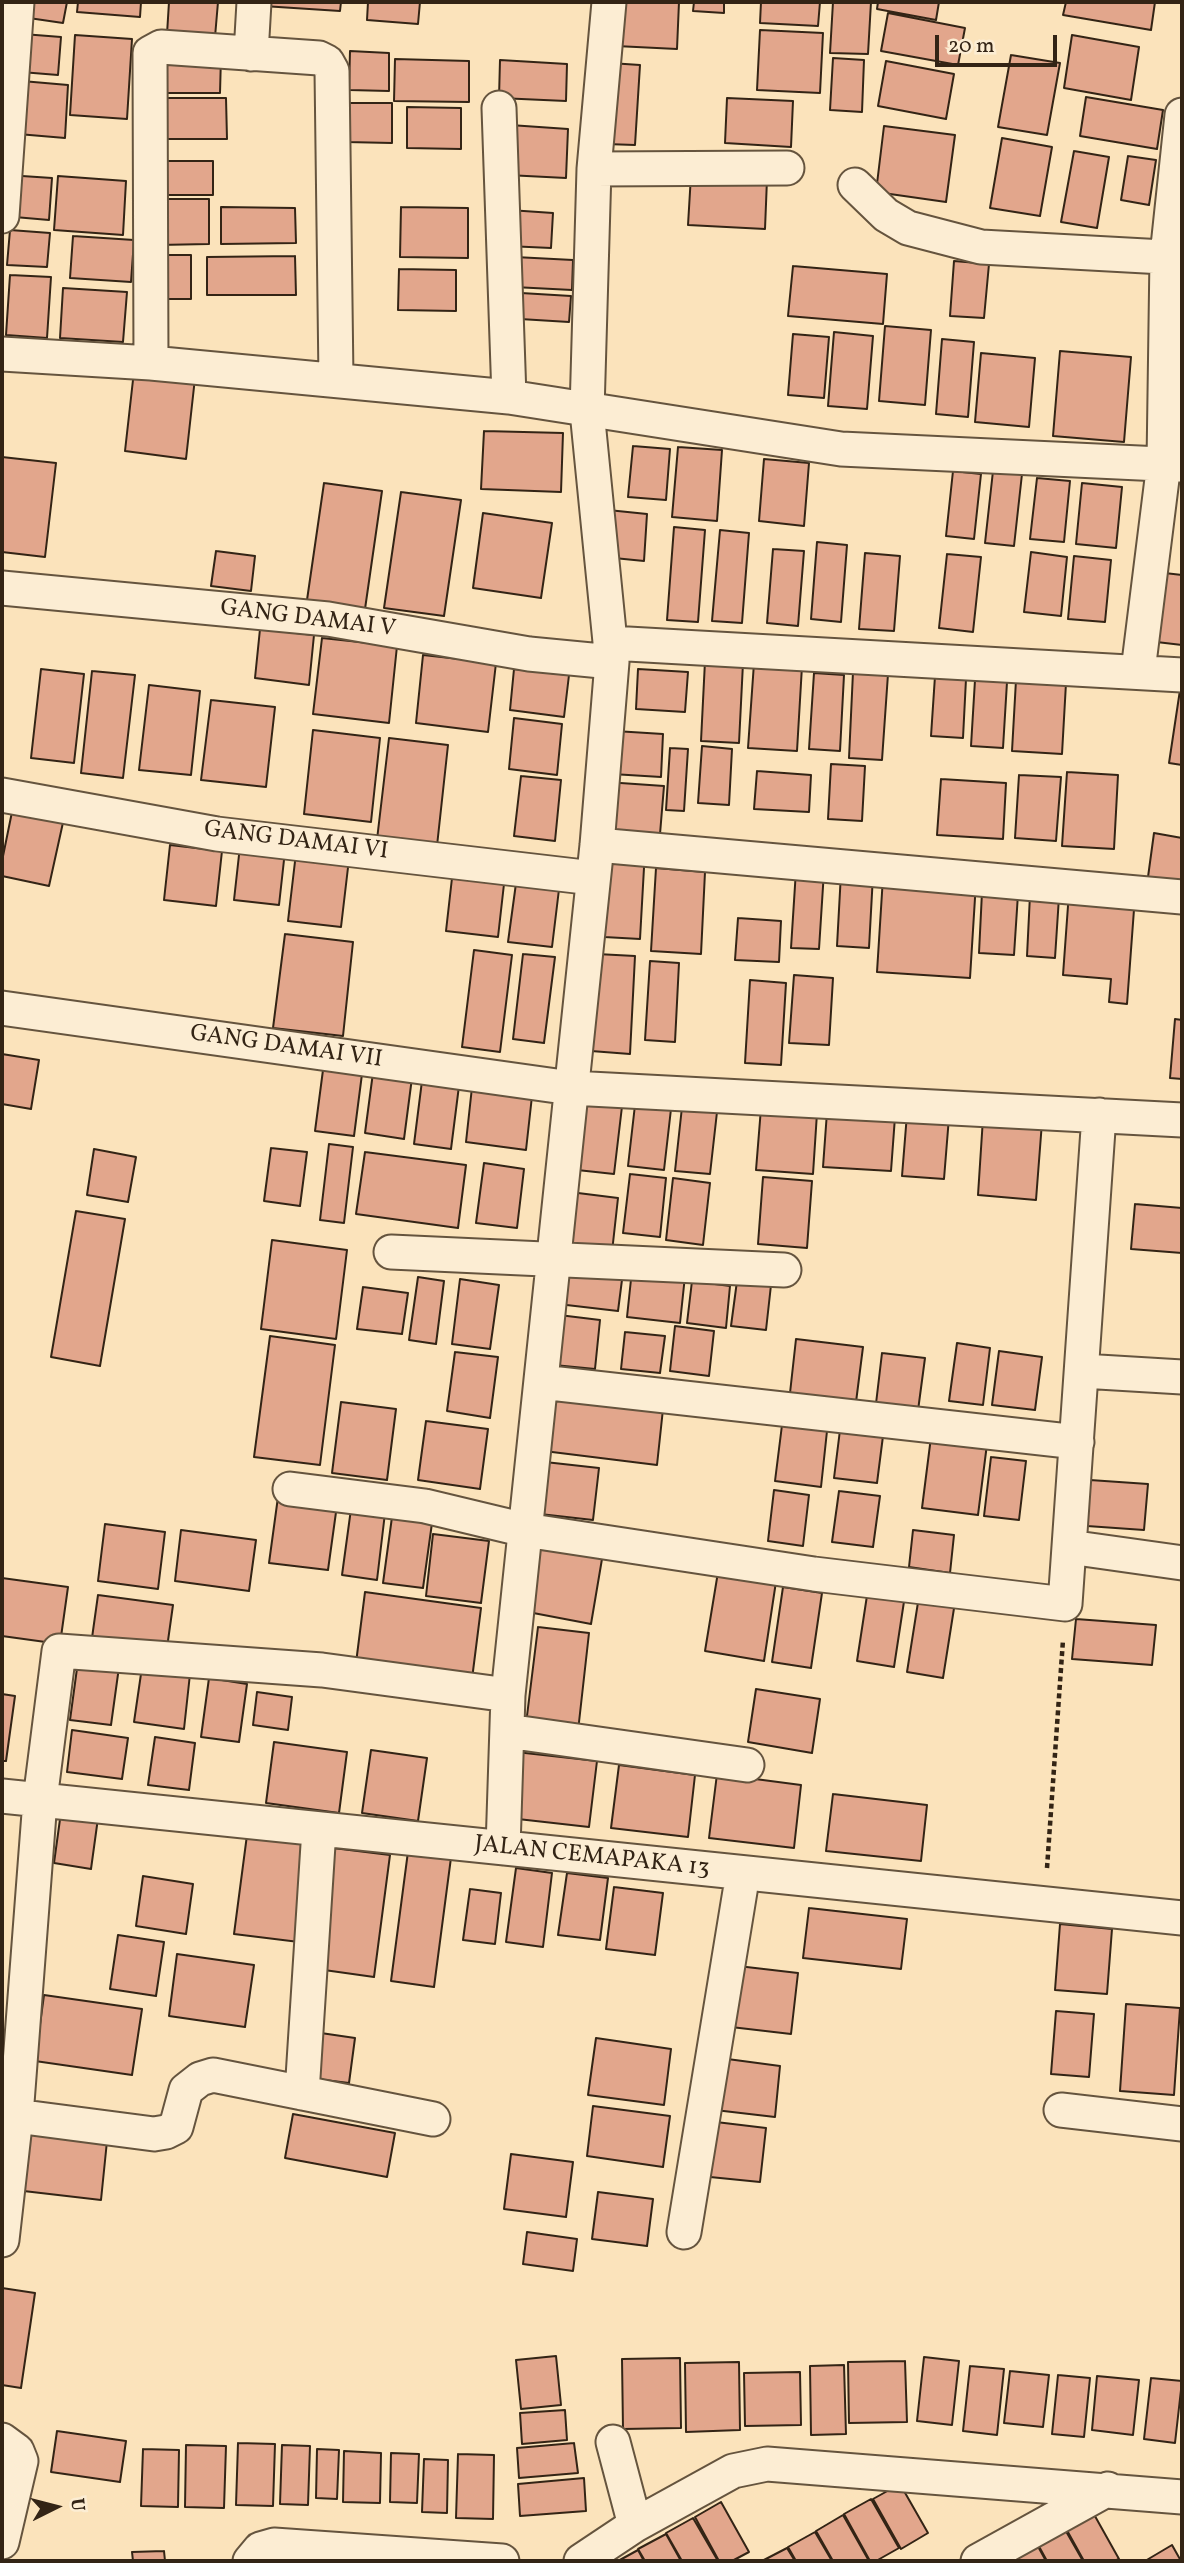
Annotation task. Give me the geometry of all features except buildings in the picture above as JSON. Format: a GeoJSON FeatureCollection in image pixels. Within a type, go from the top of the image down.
{"type":"FeatureCollection","features":[{"type":"Feature","properties":{"kind":"street"},"geometry":{"type":"LineString","coordinates":[[2,216],[17,2]]}},
{"type":"Feature","properties":{"kind":"street"},"geometry":{"type":"LineString","coordinates":[[250,54],[254,2]]}},
{"type":"Feature","properties":{"kind":"street"},"geometry":{"type":"LineString","coordinates":[[503,1848],[508,1695],[597,845],[611,652],[587,411],[594,169],[609,2]]}},
{"type":"Feature","properties":{"kind":"street"},"geometry":{"type":"LineString","coordinates":[[151,363],[150,53],[161,47],[319,58],[327,62],[332,71],[336,379]]}},
{"type":"Feature","properties":{"kind":"street"},"geometry":{"type":"LineString","coordinates":[[499,108],[509,397]]}},
{"type":"Feature","properties":{"kind":"street"},"geometry":{"type":"LineString","coordinates":[[1138,671],[1173,464],[1175,257],[1182,116]]}},
{"type":"Feature","properties":{"kind":"street"},"geometry":{"type":"LineString","coordinates":[[594,169],[787,168]]}},
{"type":"Feature","properties":{"kind":"street"},"geometry":{"type":"LineString","coordinates":[[855,185],[886,215],[908,228],[981,247],[1175,257]]}},
{"type":"Feature","properties":{"kind":"street"},"geometry":{"type":"LineString","coordinates":[[2,354],[151,363],[509,397],[841,449],[1173,464]]}},
{"type":"Feature","properties":{"kind":"street","name":"GANG DAMAI V"},"geometry":{"type":"LineString","coordinates":[[2,588],[328,620],[529,654],[611,652],[1138,671],[1182,676]]}},
{"type":"Feature","properties":{"kind":"street","name":"GANG DAMAI VI"},"geometry":{"type":"LineString","coordinates":[[2,795],[217,834],[593,878]]}},
{"type":"Feature","properties":{"kind":"street"},"geometry":{"type":"LineString","coordinates":[[597,845],[1182,897]]}},
{"type":"Feature","properties":{"kind":"street","name":"GANG DAMAI VII"},"geometry":{"type":"LineString","coordinates":[[2,1008],[571,1088],[1182,1120]]}},
{"type":"Feature","properties":{"kind":"street"},"geometry":{"type":"LineString","coordinates":[[290,1489],[425,1506],[525,1530],[814,1574],[1065,1604],[1099,1115]]}},
{"type":"Feature","properties":{"kind":"street"},"geometry":{"type":"LineString","coordinates":[[391,1252],[784,1270]]}},
{"type":"Feature","properties":{"kind":"street"},"geometry":{"type":"LineString","coordinates":[[1082,1371],[1182,1377]]}},
{"type":"Feature","properties":{"kind":"street"},"geometry":{"type":"LineString","coordinates":[[541,1382],[1077,1442]]}},
{"type":"Feature","properties":{"kind":"street"},"geometry":{"type":"LineString","coordinates":[[1069,1547],[1182,1563]]}},
{"type":"Feature","properties":{"kind":"street"},"geometry":{"type":"LineString","coordinates":[[2,2240],[16,2116],[40,1800],[59,1651],[322,1670],[508,1695]]}},
{"type":"Feature","properties":{"kind":"street"},"geometry":{"type":"LineString","coordinates":[[507,1731],[747,1765]]}},
{"type":"Feature","properties":{"kind":"street","name":"JALAN CEMAPAKA 13"},"geometry":{"type":"LineString","coordinates":[[2,1796],[1182,1918]]}},
{"type":"Feature","properties":{"kind":"street"},"geometry":{"type":"LineString","coordinates":[[302,2093],[319,1829]]}},
{"type":"Feature","properties":{"kind":"street"},"geometry":{"type":"LineString","coordinates":[[684,2232],[743,1873]]}},
{"type":"Feature","properties":{"kind":"street"},"geometry":{"type":"LineString","coordinates":[[16,2116],[154,2134],[176,2127],[186,2090],[212,2074],[433,2119]]}},
{"type":"Feature","properties":{"kind":"street"},"geometry":{"type":"LineString","coordinates":[[1061,2110],[1182,2124]]}},
{"type":"Feature","properties":{"kind":"street"},"geometry":{"type":"LineString","coordinates":[[2,2440],[18,2451],[21,2461],[2,2542]]}},
{"type":"Feature","properties":{"kind":"street"},"geometry":{"type":"LineString","coordinates":[[613,2442],[635,2525]]}},
{"type":"Feature","properties":{"kind":"street"},"geometry":{"type":"LineString","coordinates":[[582,2561],[635,2525],[733,2471],[767,2464],[1108,2489],[1182,2497]]}},
{"type":"Feature","properties":{"kind":"street"},"geometry":{"type":"LineString","coordinates":[[978,2561],[1108,2489]]}},
{"type":"Feature","properties":{"kind":"street"},"geometry":{"type":"LineString","coordinates":[[250,2561],[260,2549],[274,2544],[502,2561]]}},
{"type":"Feature","properties":{"kind":"path"},"geometry":{"type":"LineString","coordinates":[[1045,1904],[1065,1604]]}}]}
